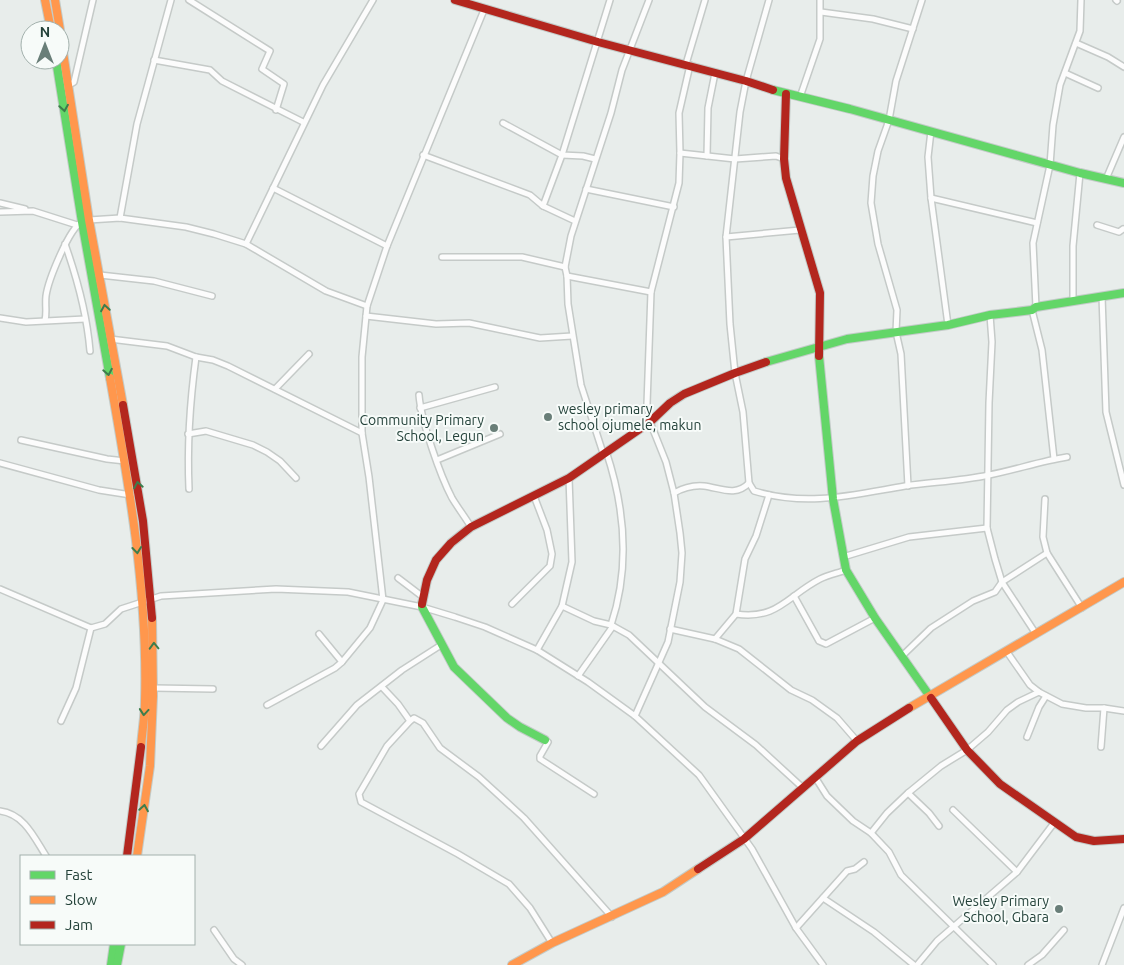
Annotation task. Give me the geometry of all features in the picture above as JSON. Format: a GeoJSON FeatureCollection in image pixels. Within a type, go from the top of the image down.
{"type":"FeatureCollection","features":[{"type":"Feature","properties":{"kind":"street"},"geometry":{"type":"LineString","coordinates":[[45,0],[49,20]]}},
{"type":"Feature","properties":{"kind":"street"},"geometry":{"type":"LineString","coordinates":[[55,0],[58,20]]}},
{"type":"Feature","properties":{"kind":"street"},"geometry":{"type":"LineString","coordinates":[[68,85],[74,82],[93,0]]}},
{"type":"Feature","properties":{"kind":"street"},"geometry":{"type":"LineString","coordinates":[[120,218],[137,124],[171,0]]}},
{"type":"Feature","properties":{"kind":"street"},"geometry":{"type":"LineString","coordinates":[[189,0],[270,52],[262,69],[284,84],[276,110]]}},
{"type":"Feature","properties":{"kind":"street"},"geometry":{"type":"LineString","coordinates":[[246,244],[323,85],[373,0]]}},
{"type":"Feature","properties":{"kind":"street"},"geometry":{"type":"LineString","coordinates":[[455,0],[476,3],[484,10],[746,80],[786,94],[890,120],[1080,173],[1124,183]]}},
{"type":"Feature","properties":{"kind":"street"},"geometry":{"type":"LineString","coordinates":[[543,206],[562,154],[610,0]]}},
{"type":"Feature","properties":{"kind":"street"},"geometry":{"type":"LineString","coordinates":[[578,676],[612,626],[624,562],[623,533],[615,477],[604,452],[581,385],[572,336],[565,267],[575,221],[611,113],[622,70],[649,0]]}},
{"type":"Feature","properties":{"kind":"street"},"geometry":{"type":"LineString","coordinates":[[636,716],[668,642],[680,582],[682,553],[674,493],[666,462],[650,422],[647,404],[651,292],[679,183],[679,113],[688,65],[705,0]]}},
{"type":"Feature","properties":{"kind":"street"},"geometry":{"type":"LineString","coordinates":[[769,0],[746,80],[740,112],[726,237],[730,324],[735,373],[743,412],[749,483],[754,491],[794,499],[833,499],[908,486],[987,476],[1067,457]]}},
{"type":"Feature","properties":{"kind":"street"},"geometry":{"type":"LineString","coordinates":[[800,97],[820,38],[820,0]]}},
{"type":"Feature","properties":{"kind":"street"},"geometry":{"type":"LineString","coordinates":[[908,486],[901,354],[896,332],[897,310],[878,244],[871,204],[873,176],[878,151],[890,120],[896,81],[922,0]]}},
{"type":"Feature","properties":{"kind":"street"},"geometry":{"type":"LineString","coordinates":[[1054,459],[1042,350],[1034,308],[1033,243],[1050,165],[1060,85],[1081,24],[1081,0]]}},
{"type":"Feature","properties":{"kind":"street"},"geometry":{"type":"LineString","coordinates":[[267,705],[335,668],[342,662],[370,628],[382,600],[369,477],[362,433],[362,357],[366,316],[387,246],[484,10]]}},
{"type":"Feature","properties":{"kind":"street"},"geometry":{"type":"LineString","coordinates":[[821,12],[873,19],[912,29]]}},
{"type":"Feature","properties":{"kind":"street"},"geometry":{"type":"LineString","coordinates":[[1076,43],[1108,57],[1124,67]]}},
{"type":"Feature","properties":{"kind":"street"},"geometry":{"type":"LineString","coordinates":[[154,60],[210,70],[222,81],[276,110],[304,122]]}},
{"type":"Feature","properties":{"kind":"street"},"geometry":{"type":"LineString","coordinates":[[58,70],[131,495],[142,602],[145,702],[137,785],[127,855]]}},
{"type":"Feature","properties":{"kind":"street"},"geometry":{"type":"LineString","coordinates":[[66,70],[83,222],[100,275],[110,339],[138,486],[152,598],[154,688],[150,766],[137,855]]}},
{"type":"Feature","properties":{"kind":"street"},"geometry":{"type":"LineString","coordinates":[[707,156],[708,108],[715,73]]}},
{"type":"Feature","properties":{"kind":"street"},"geometry":{"type":"LineString","coordinates":[[1065,73],[1098,88]]}},
{"type":"Feature","properties":{"kind":"street"},"geometry":{"type":"LineString","coordinates":[[786,94],[784,159],[786,178],[820,293],[818,348],[833,499],[842,557],[846,570],[874,618],[966,750],[1000,784],[1054,823],[1085,841],[1098,842],[1124,839]]}},
{"type":"Feature","properties":{"kind":"street"},"geometry":{"type":"LineString","coordinates":[[504,123],[562,154],[595,159]]}},
{"type":"Feature","properties":{"kind":"street"},"geometry":{"type":"LineString","coordinates":[[930,131],[928,158],[931,198],[948,324]]}},
{"type":"Feature","properties":{"kind":"street"},"geometry":{"type":"LineString","coordinates":[[1106,179],[1124,137]]}},
{"type":"Feature","properties":{"kind":"street"},"geometry":{"type":"LineString","coordinates":[[680,152],[735,159],[776,156],[784,159]]}},
{"type":"Feature","properties":{"kind":"street"},"geometry":{"type":"LineString","coordinates":[[423,155],[530,195],[543,206],[575,221]]}},
{"type":"Feature","properties":{"kind":"street"},"geometry":{"type":"LineString","coordinates":[[1073,300],[1073,246],[1080,173]]}},
{"type":"Feature","properties":{"kind":"street"},"geometry":{"type":"LineString","coordinates":[[273,188],[387,246]]}},
{"type":"Feature","properties":{"kind":"street"},"geometry":{"type":"LineString","coordinates":[[586,189],[674,207]]}},
{"type":"Feature","properties":{"kind":"street"},"geometry":{"type":"LineString","coordinates":[[931,198],[1036,223]]}},
{"type":"Feature","properties":{"kind":"street"},"geometry":{"type":"LineString","coordinates":[[0,203],[83,222],[120,218],[186,227],[214,234],[246,244],[326,291],[368,306]]}},
{"type":"Feature","properties":{"kind":"street"},"geometry":{"type":"LineString","coordinates":[[0,212],[33,211]]}},
{"type":"Feature","properties":{"kind":"street"},"geometry":{"type":"LineString","coordinates":[[45,320],[46,295],[65,244],[83,222]]}},
{"type":"Feature","properties":{"kind":"street"},"geometry":{"type":"LineString","coordinates":[[1097,225],[1119,232],[1124,228]]}},
{"type":"Feature","properties":{"kind":"street"},"geometry":{"type":"LineString","coordinates":[[726,237],[800,230]]}},
{"type":"Feature","properties":{"kind":"street"},"geometry":{"type":"LineString","coordinates":[[65,244],[76,277],[90,351]]}},
{"type":"Feature","properties":{"kind":"street"},"geometry":{"type":"LineString","coordinates":[[442,257],[522,257],[565,267]]}},
{"type":"Feature","properties":{"kind":"street"},"geometry":{"type":"LineString","coordinates":[[100,275],[154,281],[212,296]]}},
{"type":"Feature","properties":{"kind":"street"},"geometry":{"type":"LineString","coordinates":[[567,276],[651,292]]}},
{"type":"Feature","properties":{"kind":"street"},"geometry":{"type":"LineString","coordinates":[[594,794],[540,759],[548,742],[507,718],[454,667],[441,646],[422,607],[431,569],[438,555],[450,543],[471,527],[569,478],[650,422],[684,394],[735,373],[847,339],[948,324],[1073,300],[1124,293]]}},
{"type":"Feature","properties":{"kind":"street"},"geometry":{"type":"LineString","coordinates":[[1102,296],[1106,412],[1124,485]]}},
{"type":"Feature","properties":{"kind":"street"},"geometry":{"type":"LineString","coordinates":[[990,315],[992,342],[987,528],[994,559],[1002,582],[1036,634]]}},
{"type":"Feature","properties":{"kind":"street"},"geometry":{"type":"LineString","coordinates":[[366,316],[436,324],[468,323],[540,338],[572,336]]}},
{"type":"Feature","properties":{"kind":"street"},"geometry":{"type":"LineString","coordinates":[[0,318],[26,322],[85,319]]}},
{"type":"Feature","properties":{"kind":"street"},"geometry":{"type":"LineString","coordinates":[[110,339],[167,346],[196,357],[213,360],[362,433]]}},
{"type":"Feature","properties":{"kind":"street"},"geometry":{"type":"LineString","coordinates":[[274,389],[309,354]]}},
{"type":"Feature","properties":{"kind":"street"},"geometry":{"type":"LineString","coordinates":[[189,489],[188,434],[196,357]]}},
{"type":"Feature","properties":{"kind":"street"},"geometry":{"type":"LineString","coordinates":[[420,408],[495,387]]}},
{"type":"Feature","properties":{"kind":"street"},"geometry":{"type":"LineString","coordinates":[[419,395],[420,408],[436,460],[452,497],[471,527]]}},
{"type":"Feature","properties":{"kind":"street"},"geometry":{"type":"LineString","coordinates":[[188,434],[206,431],[253,445],[280,461],[296,478]]}},
{"type":"Feature","properties":{"kind":"street"},"geometry":{"type":"LineString","coordinates":[[436,460],[500,434]]}},
{"type":"Feature","properties":{"kind":"street"},"geometry":{"type":"LineString","coordinates":[[21,440],[124,461]]}},
{"type":"Feature","properties":{"kind":"street"},"geometry":{"type":"LineString","coordinates":[[0,463],[99,490],[131,495]]}},
{"type":"Feature","properties":{"kind":"street"},"geometry":{"type":"LineString","coordinates":[[537,650],[562,606],[572,562],[569,478]]}},
{"type":"Feature","properties":{"kind":"street"},"geometry":{"type":"LineString","coordinates":[[674,493],[684,488],[705,486],[718,490],[739,490],[749,483]]}},
{"type":"Feature","properties":{"kind":"street"},"geometry":{"type":"LineString","coordinates":[[715,639],[736,614],[745,559],[756,536],[769,495]]}},
{"type":"Feature","properties":{"kind":"street"},"geometry":{"type":"LineString","coordinates":[[512,604],[550,566],[552,554],[547,530],[534,496]]}},
{"type":"Feature","properties":{"kind":"street"},"geometry":{"type":"LineString","coordinates":[[1045,499],[1043,537],[1047,553],[1083,608]]}},
{"type":"Feature","properties":{"kind":"street"},"geometry":{"type":"LineString","coordinates":[[842,557],[909,538],[987,528]]}},
{"type":"Feature","properties":{"kind":"street"},"geometry":{"type":"LineString","coordinates":[[902,656],[931,628],[973,601],[995,592],[1002,582],[1047,553]]}},
{"type":"Feature","properties":{"kind":"street"},"geometry":{"type":"LineString","coordinates":[[736,614],[748,616],[765,614],[777,609],[821,579],[846,570]]}},
{"type":"Feature","properties":{"kind":"street"},"geometry":{"type":"LineString","coordinates":[[398,578],[423,597]]}},
{"type":"Feature","properties":{"kind":"street"},"geometry":{"type":"LineString","coordinates":[[512,965],[552,943],[664,892],[744,839],[857,741],[1124,582]]}},
{"type":"Feature","properties":{"kind":"street"},"geometry":{"type":"LineString","coordinates":[[0,589],[91,628],[105,624],[121,609],[152,598],[169,595],[276,589],[348,592],[422,607],[485,627],[537,650],[636,716],[699,775],[744,839],[796,928],[823,965]]}},
{"type":"Feature","properties":{"kind":"street"},"geometry":{"type":"LineString","coordinates":[[794,596],[819,641],[826,644],[874,618]]}},
{"type":"Feature","properties":{"kind":"street"},"geometry":{"type":"LineString","coordinates":[[562,606],[594,621],[612,626],[629,635],[705,707],[756,745],[803,788]]}},
{"type":"Feature","properties":{"kind":"street"},"geometry":{"type":"LineString","coordinates":[[61,721],[76,688],[91,628]]}},
{"type":"Feature","properties":{"kind":"street"},"geometry":{"type":"LineString","coordinates":[[670,629],[715,639],[739,649],[791,690],[812,700],[837,718],[857,741]]}},
{"type":"Feature","properties":{"kind":"street"},"geometry":{"type":"LineString","coordinates":[[319,634],[342,662]]}},
{"type":"Feature","properties":{"kind":"street"},"geometry":{"type":"LineString","coordinates":[[321,746],[357,705],[402,670],[441,646]]}},
{"type":"Feature","properties":{"kind":"street"},"geometry":{"type":"LineString","coordinates":[[1007,652],[1030,685],[1046,696],[1062,704],[1124,711]]}},
{"type":"Feature","properties":{"kind":"street"},"geometry":{"type":"LineString","coordinates":[[382,687],[398,704],[410,721]]}},
{"type":"Feature","properties":{"kind":"street"},"geometry":{"type":"LineString","coordinates":[[154,688],[213,689]]}},
{"type":"Feature","properties":{"kind":"street"},"geometry":{"type":"LineString","coordinates":[[871,833],[887,813],[908,793],[988,732],[1006,710],[1039,692]]}},
{"type":"Feature","properties":{"kind":"street"},"geometry":{"type":"LineString","coordinates":[[1027,737],[1039,707],[1046,696]]}},
{"type":"Feature","properties":{"kind":"street"},"geometry":{"type":"LineString","coordinates":[[1101,747],[1104,708]]}},
{"type":"Feature","properties":{"kind":"street"},"geometry":{"type":"LineString","coordinates":[[552,943],[530,908],[508,884],[458,854],[361,802],[359,794],[387,746],[414,718],[423,723],[440,748],[479,777],[524,818],[612,917]]}},
{"type":"Feature","properties":{"kind":"street"},"geometry":{"type":"LineString","coordinates":[[815,777],[827,796],[853,821],[871,833],[889,852],[900,875],[993,965]]}},
{"type":"Feature","properties":{"kind":"street"},"geometry":{"type":"LineString","coordinates":[[908,793],[930,813],[939,826]]}},
{"type":"Feature","properties":{"kind":"street"},"geometry":{"type":"LineString","coordinates":[[953,810],[1017,872]]}},
{"type":"Feature","properties":{"kind":"street"},"geometry":{"type":"LineString","coordinates":[[0,818],[1,811],[10,813],[23,821],[45,855]]}},
{"type":"Feature","properties":{"kind":"street"},"geometry":{"type":"LineString","coordinates":[[823,898],[874,932],[916,965],[953,926],[993,895],[1017,872],[1044,839],[1054,823]]}},
{"type":"Feature","properties":{"kind":"street"},"geometry":{"type":"LineString","coordinates":[[796,928],[847,871],[855,869],[864,862]]}},
{"type":"Feature","properties":{"kind":"street"},"geometry":{"type":"LineString","coordinates":[[1102,965],[1124,908]]}},
{"type":"Feature","properties":{"kind":"street"},"geometry":{"type":"LineString","coordinates":[[214,930],[234,959],[242,965]]}},
{"type":"Feature","properties":{"kind":"street"},"geometry":{"type":"LineString","coordinates":[[1028,965],[1042,955],[1064,930]]}},
{"type":"Feature","properties":{"kind":"street"},"geometry":{"type":"LineString","coordinates":[[110,965],[114,945]]}},
{"type":"Feature","properties":{"kind":"street"},"geometry":{"type":"LineString","coordinates":[[117,965],[121,945]]}},
{"type":"Feature","properties":{"kind":"traffic: fast"},"geometry":{"type":"LineString","coordinates":[[58,70],[110,378]]}},
{"type":"Feature","properties":{"kind":"traffic: fast"},"geometry":{"type":"LineString","coordinates":[[773,90],[850,109],[1080,173],[1124,183]]}},
{"type":"Feature","properties":{"kind":"traffic: fast"},"geometry":{"type":"LineString","coordinates":[[766,362],[847,339],[948,325],[990,315],[1032,310],[1036,307],[1124,293]]}},
{"type":"Feature","properties":{"kind":"traffic: fast"},"geometry":{"type":"LineString","coordinates":[[819,356],[833,499],[846,570],[875,618],[931,698]]}},
{"type":"Feature","properties":{"kind":"traffic: fast"},"geometry":{"type":"LineString","coordinates":[[422,604],[454,667],[507,718],[545,740]]}},
{"type":"Feature","properties":{"kind":"traffic: fast"},"geometry":{"type":"LineString","coordinates":[[111,965],[114,945]]}},
{"type":"Feature","properties":{"kind":"traffic: fast"},"geometry":{"type":"LineString","coordinates":[[117,965],[121,945]]}},
{"type":"Feature","properties":{"kind":"traffic: slow"},"geometry":{"type":"LineString","coordinates":[[45,0],[49,20]]}},
{"type":"Feature","properties":{"kind":"traffic: slow"},"geometry":{"type":"LineString","coordinates":[[55,0],[58,20]]}},
{"type":"Feature","properties":{"kind":"traffic: slow"},"geometry":{"type":"LineString","coordinates":[[66,70],[89,220],[123,405]]}},
{"type":"Feature","properties":{"kind":"traffic: slow"},"geometry":{"type":"LineString","coordinates":[[110,378],[130,498],[140,579],[145,660],[145,707],[141,747]]}},
{"type":"Feature","properties":{"kind":"traffic: slow"},"geometry":{"type":"LineString","coordinates":[[909,708],[1124,582]]}},
{"type":"Feature","properties":{"kind":"traffic: slow"},"geometry":{"type":"LineString","coordinates":[[137,855],[150,766],[153,696],[152,618]]}},
{"type":"Feature","properties":{"kind":"traffic: slow"},"geometry":{"type":"LineString","coordinates":[[512,965],[552,943],[663,892],[698,869]]}},
{"type":"Feature","properties":{"kind":"traffic: jam"},"geometry":{"type":"LineString","coordinates":[[455,0],[773,90]]}},
{"type":"Feature","properties":{"kind":"traffic: jam"},"geometry":{"type":"LineString","coordinates":[[786,94],[784,159],[786,178],[820,293],[819,356]]}},
{"type":"Feature","properties":{"kind":"traffic: jam"},"geometry":{"type":"LineString","coordinates":[[422,604],[427,580],[436,560],[451,543],[471,527],[569,478],[650,422],[670,403],[684,394],[766,362]]}},
{"type":"Feature","properties":{"kind":"traffic: jam"},"geometry":{"type":"LineString","coordinates":[[123,405],[143,521],[152,618]]}},
{"type":"Feature","properties":{"kind":"traffic: jam"},"geometry":{"type":"LineString","coordinates":[[931,698],[967,750],[1000,784],[1076,837],[1094,841],[1124,839]]}},
{"type":"Feature","properties":{"kind":"traffic: jam"},"geometry":{"type":"LineString","coordinates":[[698,869],[744,839],[857,741],[909,708]]}},
{"type":"Feature","properties":{"kind":"traffic: jam"},"geometry":{"type":"LineString","coordinates":[[127,855],[141,747]]}},
{"type":"Feature","properties":{"kind":"place","name":"wesley primary school ojumele, makun"},"geometry":{"type":"Point","coordinates":[548,417]}},
{"type":"Feature","properties":{"kind":"place","name":"Community Primary School, Legun"},"geometry":{"type":"Point","coordinates":[494,428]}},
{"type":"Feature","properties":{"kind":"place","name":"Wesley Primary School, Gbara"},"geometry":{"type":"Point","coordinates":[1059,909]}}]}
